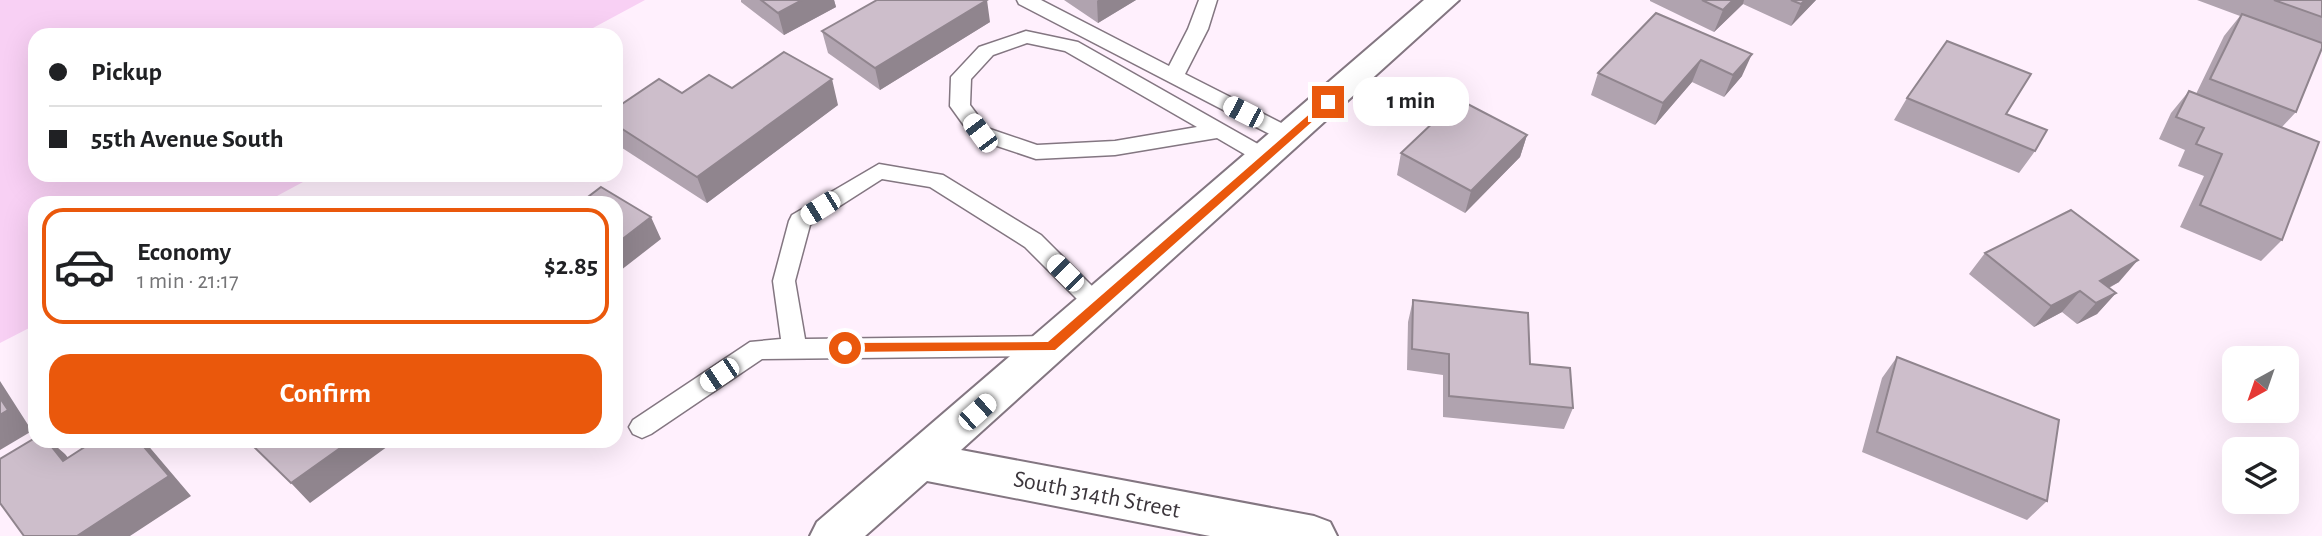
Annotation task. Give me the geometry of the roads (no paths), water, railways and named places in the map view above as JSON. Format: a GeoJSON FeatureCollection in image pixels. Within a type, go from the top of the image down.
{"type":"FeatureCollection","features":[{"type":"Feature","properties":{"kind":"street"},"geometry":{"type":"LineString","coordinates":[[833,536],[1443,0]]}},
{"type":"Feature","properties":{"kind":"street","name":"South 314th Street"},"geometry":{"type":"LineString","coordinates":[[921,461],[1314,536]]}},
{"type":"Feature","properties":{"kind":"lane"},"geometry":{"type":"LineString","coordinates":[[1026,0],[1174,76],[1277,146]]}},
{"type":"Feature","properties":{"kind":"lane"},"geometry":{"type":"LineString","coordinates":[[1174,76],[1198,29],[1208,0]]}},
{"type":"Feature","properties":{"kind":"lane"},"geometry":{"type":"LineString","coordinates":[[1219,131],[1115,148],[1036,152],[980,133],[960,106],[961,77],[986,51],[1026,37],[1071,46],[1219,131],[1277,146]]}},
{"type":"Feature","properties":{"kind":"lane"},"geometry":{"type":"LineString","coordinates":[[794,348],[784,281],[800,220],[879,172],[935,180],[1033,241],[1097,305]]}},
{"type":"Feature","properties":{"kind":"lane"},"geometry":{"type":"LineString","coordinates":[[642,427],[758,349],[1051,346]]}}]}
